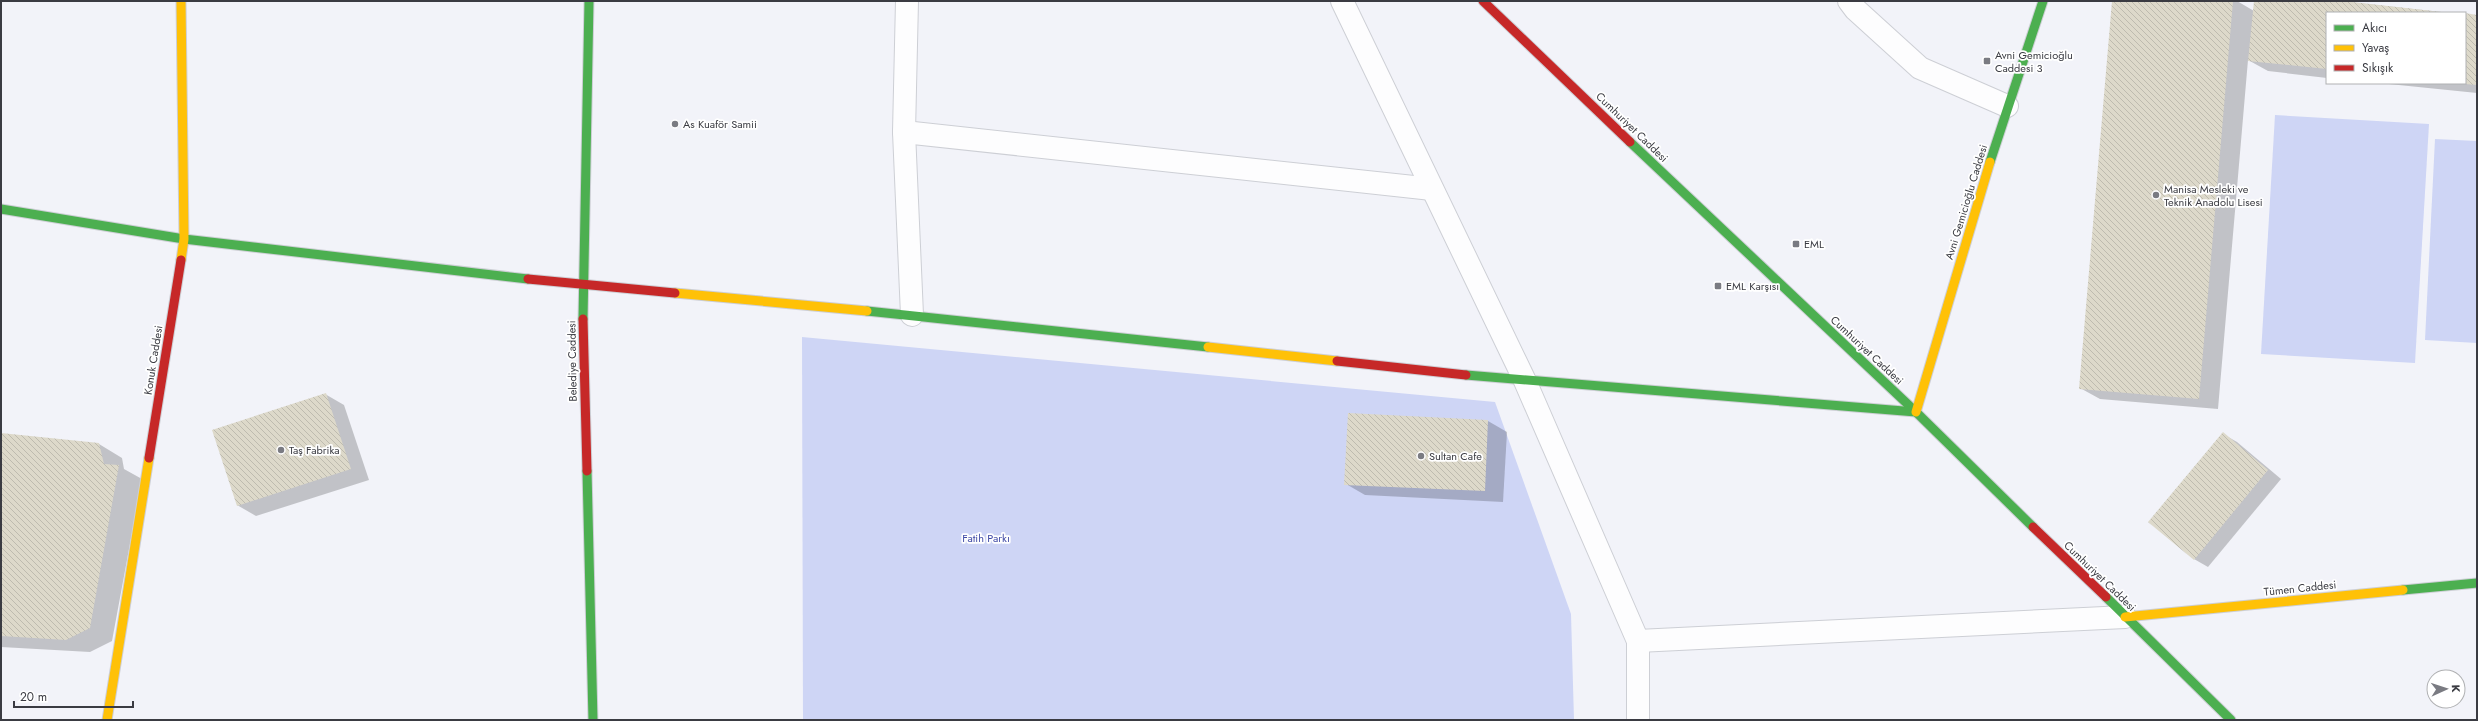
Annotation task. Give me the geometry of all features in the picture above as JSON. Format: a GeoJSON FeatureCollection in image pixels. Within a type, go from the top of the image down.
{"type":"FeatureCollection","features":[{"type":"Feature","properties":{"kind":"street","name":"Konuk Caddesi"},"geometry":{"type":"LineString","coordinates":[[107,720],[184,239],[181,1]]}},
{"type":"Feature","properties":{"kind":"street","name":"Belediye Caddesi"},"geometry":{"type":"LineString","coordinates":[[589,1],[582,285],[593,720]]}},
{"type":"Feature","properties":{"kind":"street"},"geometry":{"type":"LineString","coordinates":[[907,1],[904,132],[912,315]]}},
{"type":"Feature","properties":{"kind":"street"},"geometry":{"type":"LineString","coordinates":[[1342,1],[1525,381],[1638,641],[1638,720]]}},
{"type":"Feature","properties":{"kind":"street","name":"Cumhuriyet Caddesi"},"geometry":{"type":"LineString","coordinates":[[1482,1],[1774,280],[1916,412],[2231,720]]}},
{"type":"Feature","properties":{"kind":"street"},"geometry":{"type":"LineString","coordinates":[[1849,1],[1855,9],[1920,68],[2007,106]]}},
{"type":"Feature","properties":{"kind":"street","name":"Avni Gemicioğlu Caddesi"},"geometry":{"type":"LineString","coordinates":[[1916,412],[2007,106],[2043,1]]}},
{"type":"Feature","properties":{"kind":"street"},"geometry":{"type":"LineString","coordinates":[[904,132],[1432,188]]}},
{"type":"Feature","properties":{"kind":"street"},"geometry":{"type":"LineString","coordinates":[[1,209],[184,239],[582,285],[912,315],[1525,381],[1916,412]]}},
{"type":"Feature","properties":{"kind":"street","name":"Tümen Caddesi"},"geometry":{"type":"LineString","coordinates":[[2125,618],[2477,583]]}},
{"type":"Feature","properties":{"kind":"street"},"geometry":{"type":"LineString","coordinates":[[1638,641],[2125,618]]}},
{"type":"Feature","properties":{"kind":"green space"},"geometry":{"type":"Polygon","coordinates":[[[2275,115],[2429,124],[2415,363],[2261,354],[2275,115]]]}},
{"type":"Feature","properties":{"kind":"green space"},"geometry":{"type":"Polygon","coordinates":[[[2435,139],[2477,141],[2477,343],[2425,340],[2435,139]]]}},
{"type":"Feature","properties":{"kind":"green space","name":"Fatih Parkı"},"geometry":{"type":"Polygon","coordinates":[[[802,337],[1495,402],[1571,614],[1574,720],[803,720],[802,337]]]}},
{"type":"Feature","properties":{"kind":"building","name":"Manisa Mesleki ve Teknik Anadolu Lisesi"},"geometry":{"type":"Polygon","coordinates":[[[2112,1],[2233,1],[2199,399],[2079,389],[2112,1]]]}},
{"type":"Feature","properties":{"kind":"building"},"geometry":{"type":"Polygon","coordinates":[[[2254,1],[2344,1],[2441,12],[2326,12],[2326,69],[2248,61],[2254,1]]]}},
{"type":"Feature","properties":{"kind":"building"},"geometry":{"type":"Polygon","coordinates":[[[2466,13],[2477,15],[2477,85],[2465,84],[2466,13]]]}},
{"type":"Feature","properties":{"kind":"building","name":"Taş Fabrika"},"geometry":{"type":"Polygon","coordinates":[[[326,393],[351,469],[237,506],[212,430],[326,393]]]}},
{"type":"Feature","properties":{"kind":"building"},"geometry":{"type":"Polygon","coordinates":[[[1348,413],[1488,420],[1485,491],[1344,485],[1348,413]]]}},
{"type":"Feature","properties":{"kind":"building"},"geometry":{"type":"Polygon","coordinates":[[[2223,432],[2268,470],[2194,560],[2148,522],[2223,432]]]}},
{"type":"Feature","properties":{"kind":"building"},"geometry":{"type":"Polygon","coordinates":[[[1,433],[99,443],[104,464],[119,465],[90,628],[66,640],[1,636],[1,433]]]}},
{"type":"Feature","properties":{"kind":"traffic: fast"},"geometry":{"type":"LineString","coordinates":[[583,319],[589,1]]}},
{"type":"Feature","properties":{"kind":"traffic: fast"},"geometry":{"type":"LineString","coordinates":[[1990,162],[2043,1]]}},
{"type":"Feature","properties":{"kind":"traffic: fast"},"geometry":{"type":"LineString","coordinates":[[1630,142],[1916,412],[2033,527]]}},
{"type":"Feature","properties":{"kind":"traffic: fast"},"geometry":{"type":"LineString","coordinates":[[1,209],[184,239],[528,279]]}},
{"type":"Feature","properties":{"kind":"traffic: fast"},"geometry":{"type":"LineString","coordinates":[[867,311],[1208,347]]}},
{"type":"Feature","properties":{"kind":"traffic: fast"},"geometry":{"type":"LineString","coordinates":[[1466,375],[1916,412]]}},
{"type":"Feature","properties":{"kind":"traffic: fast"},"geometry":{"type":"LineString","coordinates":[[587,471],[593,720]]}},
{"type":"Feature","properties":{"kind":"traffic: fast"},"geometry":{"type":"LineString","coordinates":[[2403,590],[2477,583]]}},
{"type":"Feature","properties":{"kind":"traffic: fast"},"geometry":{"type":"LineString","coordinates":[[2106,597],[2231,720]]}},
{"type":"Feature","properties":{"kind":"traffic: slow"},"geometry":{"type":"LineString","coordinates":[[181,1],[184,239],[181,260]]}},
{"type":"Feature","properties":{"kind":"traffic: slow"},"geometry":{"type":"LineString","coordinates":[[1916,412],[1990,162]]}},
{"type":"Feature","properties":{"kind":"traffic: slow"},"geometry":{"type":"LineString","coordinates":[[675,293],[867,311]]}},
{"type":"Feature","properties":{"kind":"traffic: slow"},"geometry":{"type":"LineString","coordinates":[[1208,347],[1337,361]]}},
{"type":"Feature","properties":{"kind":"traffic: slow"},"geometry":{"type":"LineString","coordinates":[[107,720],[149,458]]}},
{"type":"Feature","properties":{"kind":"traffic: slow"},"geometry":{"type":"LineString","coordinates":[[2125,617],[2403,590]]}},
{"type":"Feature","properties":{"kind":"traffic: jam"},"geometry":{"type":"LineString","coordinates":[[1483,1],[1630,142]]}},
{"type":"Feature","properties":{"kind":"traffic: jam"},"geometry":{"type":"LineString","coordinates":[[149,458],[181,260]]}},
{"type":"Feature","properties":{"kind":"traffic: jam"},"geometry":{"type":"LineString","coordinates":[[528,279],[675,293]]}},
{"type":"Feature","properties":{"kind":"traffic: jam"},"geometry":{"type":"LineString","coordinates":[[583,319],[587,471]]}},
{"type":"Feature","properties":{"kind":"traffic: jam"},"geometry":{"type":"LineString","coordinates":[[1337,361],[1466,375]]}},
{"type":"Feature","properties":{"kind":"traffic: jam"},"geometry":{"type":"LineString","coordinates":[[2033,527],[2106,597]]}},
{"type":"Feature","properties":{"kind":"place","name":"Avni Gemicioğlu Caddesi 3"},"geometry":{"type":"Point","coordinates":[1987,61]}},
{"type":"Feature","properties":{"kind":"place","name":"As Kuaför Samii"},"geometry":{"type":"Point","coordinates":[675,124]}},
{"type":"Feature","properties":{"kind":"place","name":"Manisa Mesleki ve Teknik Anadolu Lisesi"},"geometry":{"type":"Point","coordinates":[2156,195]}},
{"type":"Feature","properties":{"kind":"place","name":"EML"},"geometry":{"type":"Point","coordinates":[1796,244]}},
{"type":"Feature","properties":{"kind":"place","name":"EML Karşısı"},"geometry":{"type":"Point","coordinates":[1718,286]}},
{"type":"Feature","properties":{"kind":"place","name":"Taş Fabrika"},"geometry":{"type":"Point","coordinates":[281,450]}},
{"type":"Feature","properties":{"kind":"place","name":"Sultan Cafe"},"geometry":{"type":"Point","coordinates":[1421,456]}}]}
